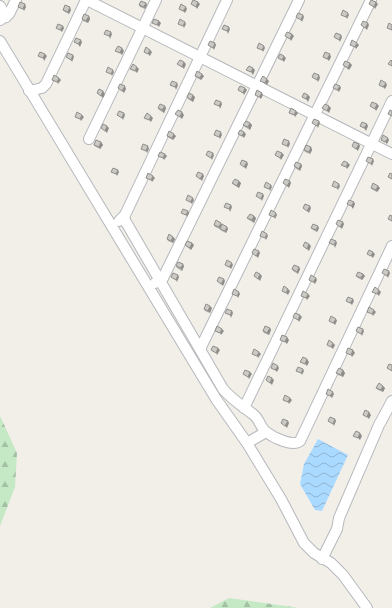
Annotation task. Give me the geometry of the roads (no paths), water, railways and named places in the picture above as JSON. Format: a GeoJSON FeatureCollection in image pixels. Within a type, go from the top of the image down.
{"type":"FeatureCollection","features":[{"type":"Feature","properties":{"kind":"lane"},"geometry":{"type":"LineString","coordinates":[[3,18],[16,0]]}},
{"type":"Feature","properties":{"kind":"lane"},"geometry":{"type":"LineString","coordinates":[[29,91],[42,88],[46,84],[87,0],[392,154]]}},
{"type":"Feature","properties":{"kind":"lane"},"geometry":{"type":"LineString","coordinates":[[89,139],[156,0]]}},
{"type":"Feature","properties":{"kind":"lane"},"geometry":{"type":"LineString","coordinates":[[112,224],[120,221],[123,217],[227,0]]}},
{"type":"Feature","properties":{"kind":"lane"},"geometry":{"type":"LineString","coordinates":[[148,287],[163,278],[299,0]]}},
{"type":"Feature","properties":{"kind":"lane"},"geometry":{"type":"LineString","coordinates":[[200,349],[371,0]]}},
{"type":"Feature","properties":{"kind":"lane"},"geometry":{"type":"LineString","coordinates":[[0,6],[3,18]]}},
{"type":"Feature","properties":{"kind":"lane"},"geometry":{"type":"LineString","coordinates":[[0,41],[29,91],[112,224],[148,287],[216,399],[248,443],[281,499],[304,543],[322,559],[331,563],[343,575],[367,608]]}},
{"type":"Feature","properties":{"kind":"lane"},"geometry":{"type":"LineString","coordinates":[[244,408],[392,101]]}},
{"type":"Feature","properties":{"kind":"lane"},"geometry":{"type":"LineString","coordinates":[[123,217],[223,389],[231,399],[255,416],[266,432],[291,444],[296,444],[300,440],[392,246]]}},
{"type":"Feature","properties":{"kind":"lane"},"geometry":{"type":"LineString","coordinates":[[322,559],[337,529],[338,518],[379,425],[392,401]]}},
{"type":"Feature","properties":{"kind":"lane"},"geometry":{"type":"LineString","coordinates":[[248,443],[266,432]]}},
{"type":"Feature","properties":{"kind":"water"},"geometry":{"type":"Polygon","coordinates":[[[318,439],[348,455],[322,511],[315,510],[300,484],[304,464],[318,439]]]}}]}
